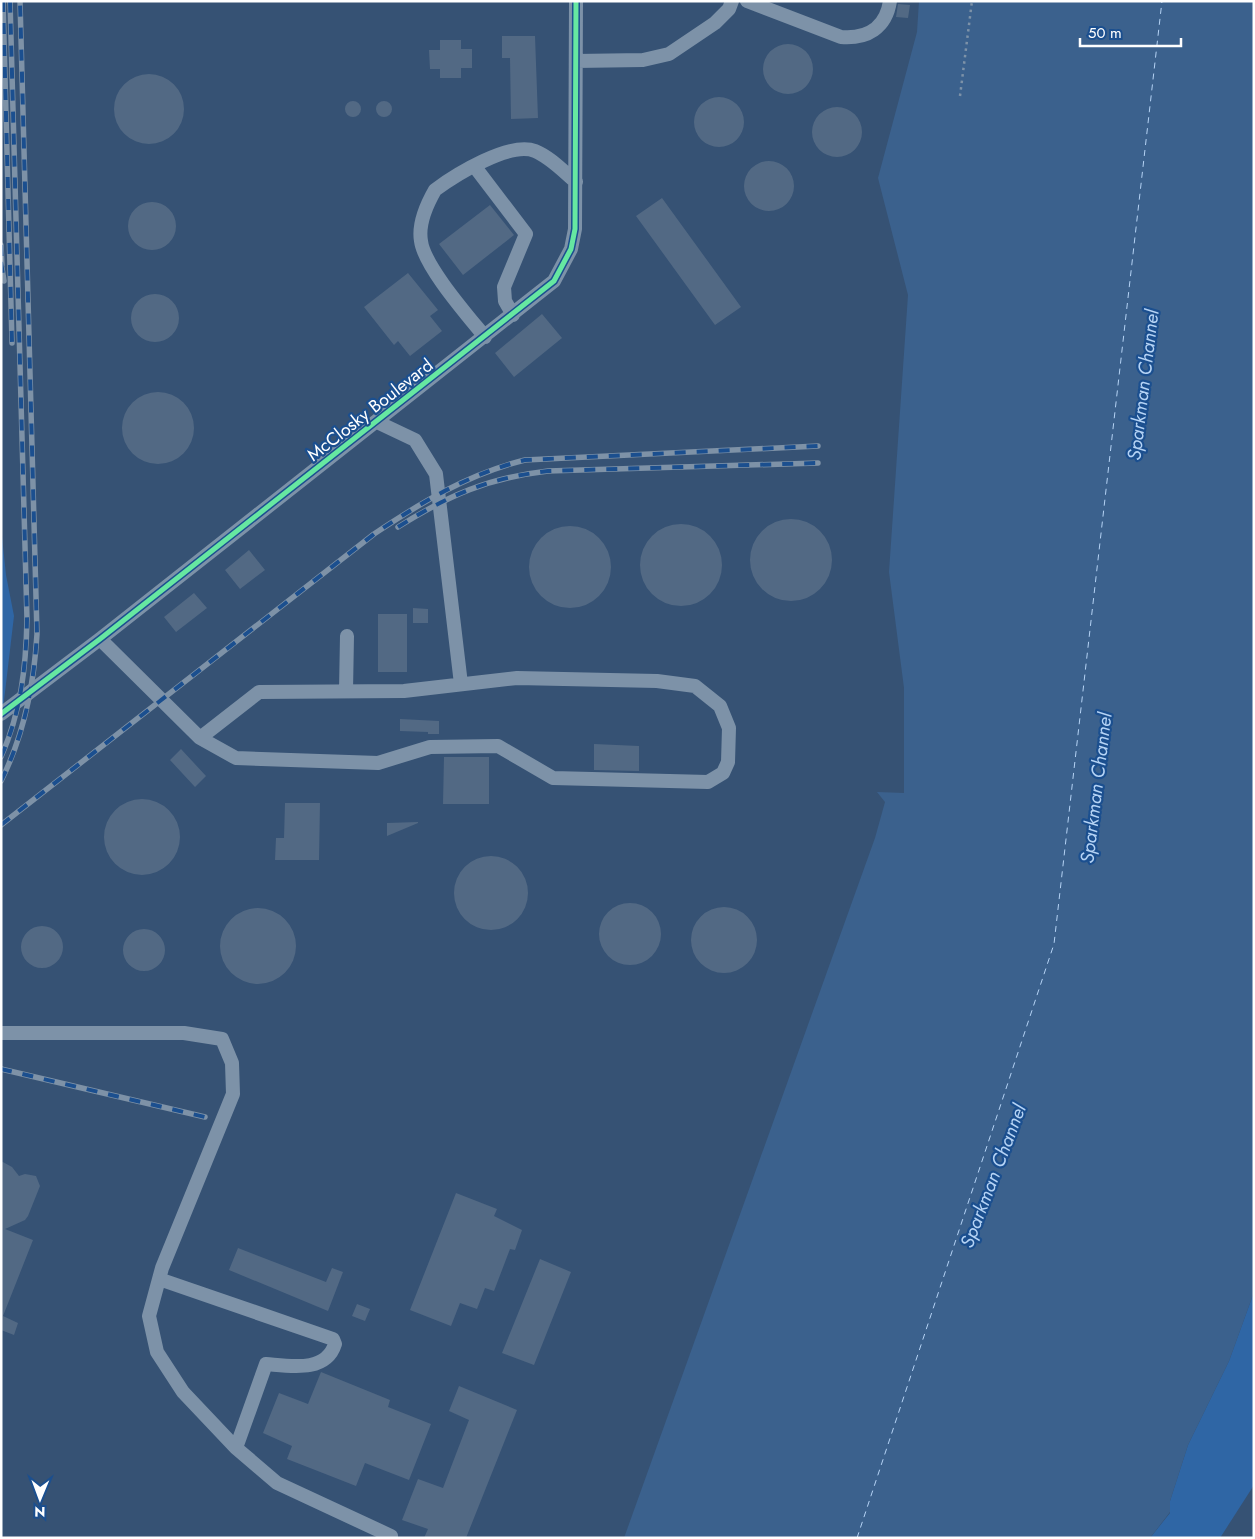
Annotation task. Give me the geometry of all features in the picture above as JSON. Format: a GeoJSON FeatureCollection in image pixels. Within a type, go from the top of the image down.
{"type":"FeatureCollection","features":[{"type":"Feature","properties":{"kind":"street"},"geometry":{"type":"LineString","coordinates":[[715,23],[728,9],[732,1]]}},
{"type":"Feature","properties":{"kind":"street"},"geometry":{"type":"LineString","coordinates":[[576,61],[657,58],[675,50],[746,1],[824,31],[851,37],[864,35],[877,29],[885,19],[890,1]]}},
{"type":"Feature","properties":{"kind":"street","name":"McClosky Boulevard"},"geometry":{"type":"LineString","coordinates":[[1,714],[100,639],[554,281],[571,249],[575,229],[577,5]]}},
{"type":"Feature","properties":{"kind":"street"},"geometry":{"type":"LineString","coordinates":[[485,337],[425,258],[421,241],[424,214],[435,190],[497,155],[527,150],[541,155],[576,182]]}},
{"type":"Feature","properties":{"kind":"street"},"geometry":{"type":"LineString","coordinates":[[475,167],[526,234],[504,287],[505,301],[513,315]]}},
{"type":"Feature","properties":{"kind":"street"},"geometry":{"type":"LineString","coordinates":[[377,422],[415,440],[436,474],[461,684]]}},
{"type":"Feature","properties":{"kind":"street"},"geometry":{"type":"LineString","coordinates":[[346,636],[346,691]]}},
{"type":"Feature","properties":{"kind":"street"},"geometry":{"type":"LineString","coordinates":[[100,639],[200,738],[236,758],[378,763],[430,747],[498,746],[552,778],[708,782],[723,773],[728,762],[728,728],[720,706],[695,686],[657,681],[517,678],[404,691],[259,692],[200,738]]}},
{"type":"Feature","properties":{"kind":"street"},"geometry":{"type":"LineString","coordinates":[[1,1033],[184,1033],[222,1039],[232,1063],[233,1094],[159,1279],[149,1316],[156,1352],[183,1392],[236,1448],[277,1483],[391,1536]]}},
{"type":"Feature","properties":{"kind":"street"},"geometry":{"type":"LineString","coordinates":[[159,1279],[333,1339],[335,1344],[333,1351],[322,1361],[302,1367],[266,1364],[236,1448]]}},
{"type":"Feature","properties":{"kind":"path"},"geometry":{"type":"LineString","coordinates":[[960,96],[972,1]]}},
{"type":"Feature","properties":{"kind":"shaded area"},"geometry":{"type":"Polygon","coordinates":[[[1,527],[6,575],[14,616],[1,726],[1,527]]]}},
{"type":"Feature","properties":{"kind":"shaded area"},"geometry":{"type":"Polygon","coordinates":[[[1254,1292],[1254,1485],[1220,1538],[1150,1538],[1170,1513],[1170,1501],[1188,1445],[1229,1361],[1254,1292]]]}},
{"type":"Feature","properties":{"kind":"water","name":"Sparkman Channel"},"geometry":{"type":"Polygon","coordinates":[[[919,1],[1254,1],[1254,1292],[1229,1361],[1188,1445],[1170,1501],[1170,1512],[1150,1538],[624,1538],[875,838],[885,802],[877,792],[904,793],[904,688],[889,572],[908,295],[878,178],[917,32],[919,1]]]}},
{"type":"Feature","properties":{"kind":"building"},"geometry":{"type":"Polygon","coordinates":[[[898,4],[910,5],[908,18],[896,17],[898,4]]]}},
{"type":"Feature","properties":{"kind":"building"},"geometry":{"type":"Polygon","coordinates":[[[502,36],[535,36],[538,118],[511,119],[510,58],[502,58],[502,36]]]}},
{"type":"Feature","properties":{"kind":"building"},"geometry":{"type":"Polygon","coordinates":[[[440,40],[461,40],[461,49],[472,49],[472,68],[461,68],[461,78],[440,78],[440,69],[430,69],[429,50],[440,50],[440,40]]]}},
{"type":"Feature","properties":{"kind":"building"},"geometry":{"type":"Polygon","coordinates":[[[788,44],[798,46],[806,51],[811,59],[813,69],[811,79],[806,87],[798,92],[788,94],[778,92],[770,87],[765,79],[763,69],[765,59],[770,51],[778,46],[788,44]]]}},
{"type":"Feature","properties":{"kind":"building"},"geometry":{"type":"Polygon","coordinates":[[[156,74],[169,80],[178,89],[182,95],[184,109],[182,123],[174,134],[163,142],[142,144],[135,142],[124,134],[116,123],[114,102],[116,95],[124,84],[135,76],[156,74]]]}},
{"type":"Feature","properties":{"kind":"building"},"geometry":{"type":"Polygon","coordinates":[[[719,97],[729,99],[737,104],[742,112],[744,122],[742,132],[737,140],[729,145],[719,147],[709,145],[701,140],[696,132],[694,122],[696,112],[701,104],[709,99],[719,97]]]}},
{"type":"Feature","properties":{"kind":"building"},"geometry":{"type":"Polygon","coordinates":[[[353,101],[359,103],[361,109],[359,115],[353,117],[347,115],[345,109],[347,103],[353,101]]]}},
{"type":"Feature","properties":{"kind":"building"},"geometry":{"type":"Polygon","coordinates":[[[384,101],[390,103],[392,109],[390,115],[384,117],[378,115],[376,109],[378,103],[384,101]]]}},
{"type":"Feature","properties":{"kind":"building"},"geometry":{"type":"Polygon","coordinates":[[[837,107],[847,109],[855,114],[860,122],[862,132],[860,142],[855,150],[847,155],[837,157],[827,155],[819,150],[814,142],[812,132],[814,122],[819,114],[827,109],[837,107]]]}},
{"type":"Feature","properties":{"kind":"building"},"geometry":{"type":"Polygon","coordinates":[[[769,161],[779,163],[787,168],[792,176],[794,186],[792,196],[787,204],[779,209],[769,211],[759,209],[751,204],[746,196],[744,186],[746,176],[751,168],[759,163],[769,161]]]}},
{"type":"Feature","properties":{"kind":"building"},"geometry":{"type":"Polygon","coordinates":[[[662,198],[741,307],[715,325],[636,216],[662,198]]]}},
{"type":"Feature","properties":{"kind":"building"},"geometry":{"type":"Polygon","coordinates":[[[152,202],[161,204],[169,209],[174,217],[176,226],[174,235],[169,243],[161,248],[152,250],[143,248],[135,243],[130,235],[128,226],[130,217],[135,209],[143,204],[152,202]]]}},
{"type":"Feature","properties":{"kind":"building"},"geometry":{"type":"Polygon","coordinates":[[[490,205],[514,235],[463,275],[439,244],[490,205]]]}},
{"type":"Feature","properties":{"kind":"building"},"geometry":{"type":"Polygon","coordinates":[[[408,273],[438,310],[430,316],[442,331],[410,356],[398,341],[394,345],[364,307],[408,273]]]}},
{"type":"Feature","properties":{"kind":"building"},"geometry":{"type":"Polygon","coordinates":[[[155,294],[164,296],[172,301],[177,309],[179,318],[177,327],[172,335],[164,340],[155,342],[146,340],[138,335],[133,327],[131,318],[133,309],[138,301],[146,296],[155,294]]]}},
{"type":"Feature","properties":{"kind":"building"},"geometry":{"type":"Polygon","coordinates":[[[542,314],[562,338],[514,377],[495,353],[542,314]]]}},
{"type":"Feature","properties":{"kind":"building"},"geometry":{"type":"Polygon","coordinates":[[[165,392],[184,402],[192,414],[194,428],[192,442],[184,454],[172,462],[151,464],[132,454],[124,442],[122,421],[132,402],[144,394],[165,392]]]}},
{"type":"Feature","properties":{"kind":"building"},"geometry":{"type":"Polygon","coordinates":[[[791,519],[807,522],[820,531],[829,544],[832,560],[829,576],[820,589],[807,598],[791,601],[775,598],[762,589],[753,576],[750,560],[753,544],[762,531],[775,522],[791,519]]]}},
{"type":"Feature","properties":{"kind":"building"},"geometry":{"type":"Polygon","coordinates":[[[681,524],[697,527],[710,536],[719,549],[722,565],[719,581],[710,594],[697,603],[681,606],[665,603],[652,594],[643,581],[640,565],[643,549],[652,536],[665,527],[681,524]]]}},
{"type":"Feature","properties":{"kind":"building"},"geometry":{"type":"Polygon","coordinates":[[[570,526],[586,529],[599,538],[608,551],[611,567],[608,583],[599,596],[586,605],[570,608],[554,605],[541,596],[532,583],[529,567],[532,551],[541,538],[554,529],[570,526]]]}},
{"type":"Feature","properties":{"kind":"building"},"geometry":{"type":"Polygon","coordinates":[[[249,550],[265,570],[240,589],[225,570],[249,550]]]}},
{"type":"Feature","properties":{"kind":"building"},"geometry":{"type":"Polygon","coordinates":[[[194,593],[207,608],[176,632],[164,617],[194,593]]]}},
{"type":"Feature","properties":{"kind":"building"},"geometry":{"type":"Polygon","coordinates":[[[413,608],[428,609],[428,623],[413,623],[413,608]]]}},
{"type":"Feature","properties":{"kind":"building"},"geometry":{"type":"Polygon","coordinates":[[[378,614],[407,614],[407,672],[378,672],[378,614]]]}},
{"type":"Feature","properties":{"kind":"building"},"geometry":{"type":"Polygon","coordinates":[[[400,719],[439,721],[439,734],[400,731],[400,719]]]}},
{"type":"Feature","properties":{"kind":"building"},"geometry":{"type":"Polygon","coordinates":[[[594,744],[639,746],[639,771],[594,770],[594,744]]]}},
{"type":"Feature","properties":{"kind":"building"},"geometry":{"type":"Polygon","coordinates":[[[181,749],[206,776],[195,787],[170,760],[181,749]]]}},
{"type":"Feature","properties":{"kind":"building"},"geometry":{"type":"Polygon","coordinates":[[[444,757],[489,757],[489,804],[443,804],[444,757]]]}},
{"type":"Feature","properties":{"kind":"building"},"geometry":{"type":"Polygon","coordinates":[[[142,799],[156,802],[169,810],[177,823],[180,837],[177,851],[169,864],[156,872],[142,875],[128,872],[115,864],[107,851],[104,837],[107,823],[115,810],[128,802],[142,799]]]}},
{"type":"Feature","properties":{"kind":"building"},"geometry":{"type":"Polygon","coordinates":[[[285,803],[320,803],[319,860],[275,860],[276,838],[284,838],[285,803]]]}},
{"type":"Feature","properties":{"kind":"building"},"geometry":{"type":"Polygon","coordinates":[[[387,823],[418,823],[387,836],[387,823]]]}},
{"type":"Feature","properties":{"kind":"building"},"geometry":{"type":"Polygon","coordinates":[[[491,856],[505,859],[517,867],[525,879],[528,893],[525,907],[517,919],[505,927],[491,930],[477,927],[465,919],[457,907],[454,893],[457,879],[465,867],[477,859],[491,856]]]}},
{"type":"Feature","properties":{"kind":"building"},"geometry":{"type":"Polygon","coordinates":[[[630,903],[642,905],[652,912],[659,922],[661,934],[659,946],[652,956],[642,963],[630,965],[618,963],[608,956],[601,946],[599,934],[601,922],[608,912],[618,905],[630,903]]]}},
{"type":"Feature","properties":{"kind":"building"},"geometry":{"type":"Polygon","coordinates":[[[717,907],[731,907],[743,912],[752,921],[757,933],[755,953],[748,964],[731,973],[717,973],[705,968],[696,959],[691,947],[691,933],[696,921],[705,912],[717,907]]]}},
{"type":"Feature","properties":{"kind":"building"},"geometry":{"type":"Polygon","coordinates":[[[258,908],[272,911],[285,919],[293,932],[296,946],[293,960],[285,973],[272,981],[258,984],[244,981],[231,973],[223,960],[220,946],[223,932],[231,919],[244,911],[258,908]]]}},
{"type":"Feature","properties":{"kind":"building"},"geometry":{"type":"Polygon","coordinates":[[[42,926],[57,932],[63,947],[57,962],[42,968],[27,962],[21,947],[27,932],[42,926]]]}},
{"type":"Feature","properties":{"kind":"building"},"geometry":{"type":"Polygon","coordinates":[[[144,929],[159,935],[165,950],[159,965],[144,971],[129,965],[123,950],[129,935],[144,929]]]}},
{"type":"Feature","properties":{"kind":"building"},"geometry":{"type":"Polygon","coordinates":[[[1,1161],[12,1167],[19,1176],[25,1174],[36,1176],[40,1186],[25,1220],[5,1229],[33,1240],[3,1316],[18,1323],[14,1335],[1,1330],[1,1161]]]}},
{"type":"Feature","properties":{"kind":"building"},"geometry":{"type":"Polygon","coordinates":[[[456,1193],[497,1209],[494,1216],[522,1230],[515,1250],[510,1249],[494,1291],[485,1288],[477,1309],[460,1303],[451,1326],[410,1310],[456,1193]]]}},
{"type":"Feature","properties":{"kind":"building"},"geometry":{"type":"Polygon","coordinates":[[[238,1248],[326,1282],[332,1268],[343,1272],[328,1311],[229,1270],[238,1248]]]}},
{"type":"Feature","properties":{"kind":"building"},"geometry":{"type":"Polygon","coordinates":[[[540,1259],[571,1272],[534,1365],[502,1353],[540,1259]]]}},
{"type":"Feature","properties":{"kind":"building"},"geometry":{"type":"Polygon","coordinates":[[[357,1304],[370,1309],[365,1321],[352,1316],[357,1304]]]}},
{"type":"Feature","properties":{"kind":"building"},"geometry":{"type":"Polygon","coordinates":[[[321,1372],[390,1400],[388,1407],[431,1424],[409,1480],[365,1463],[356,1486],[287,1459],[292,1446],[263,1433],[279,1393],[308,1404],[321,1372]]]}},
{"type":"Feature","properties":{"kind":"building"},"geometry":{"type":"Polygon","coordinates":[[[459,1386],[517,1410],[466,1538],[424,1538],[428,1529],[402,1520],[418,1479],[443,1488],[469,1420],[449,1411],[459,1386]]]}},
{"type":"Feature","properties":{"kind":"ferry route"},"geometry":{"type":"LineString","coordinates":[[857,1538],[1054,944],[1162,1]]}},
{"type":"Feature","properties":{"kind":"railway"},"geometry":{"type":"LineString","coordinates":[[3,1],[12,343]]}},
{"type":"Feature","properties":{"kind":"railway"},"geometry":{"type":"LineString","coordinates":[[1,757],[18,706],[24,672],[27,619],[10,1]]}},
{"type":"Feature","properties":{"kind":"railway"},"geometry":{"type":"LineString","coordinates":[[1,781],[22,728],[30,691],[37,634],[20,1]]}},
{"type":"Feature","properties":{"kind":"railway"},"geometry":{"type":"LineString","coordinates":[[1,245],[2,265]]}},
{"type":"Feature","properties":{"kind":"railway"},"geometry":{"type":"LineString","coordinates":[[1,262],[4,281]]}},
{"type":"Feature","properties":{"kind":"railway"},"geometry":{"type":"LineString","coordinates":[[1,825],[374,534],[428,500],[465,481],[525,460],[818,446]]}},
{"type":"Feature","properties":{"kind":"railway"},"geometry":{"type":"LineString","coordinates":[[398,527],[452,497],[488,483],[526,474],[548,471],[818,463]]}},
{"type":"Feature","properties":{"kind":"railway"},"geometry":{"type":"LineString","coordinates":[[1,1069],[205,1117]]}},
{"type":"Feature","properties":{"kind":"cycle path"},"geometry":{"type":"LineString","coordinates":[[1,714],[100,639],[554,281],[571,249],[575,229],[576,1]]}}]}
